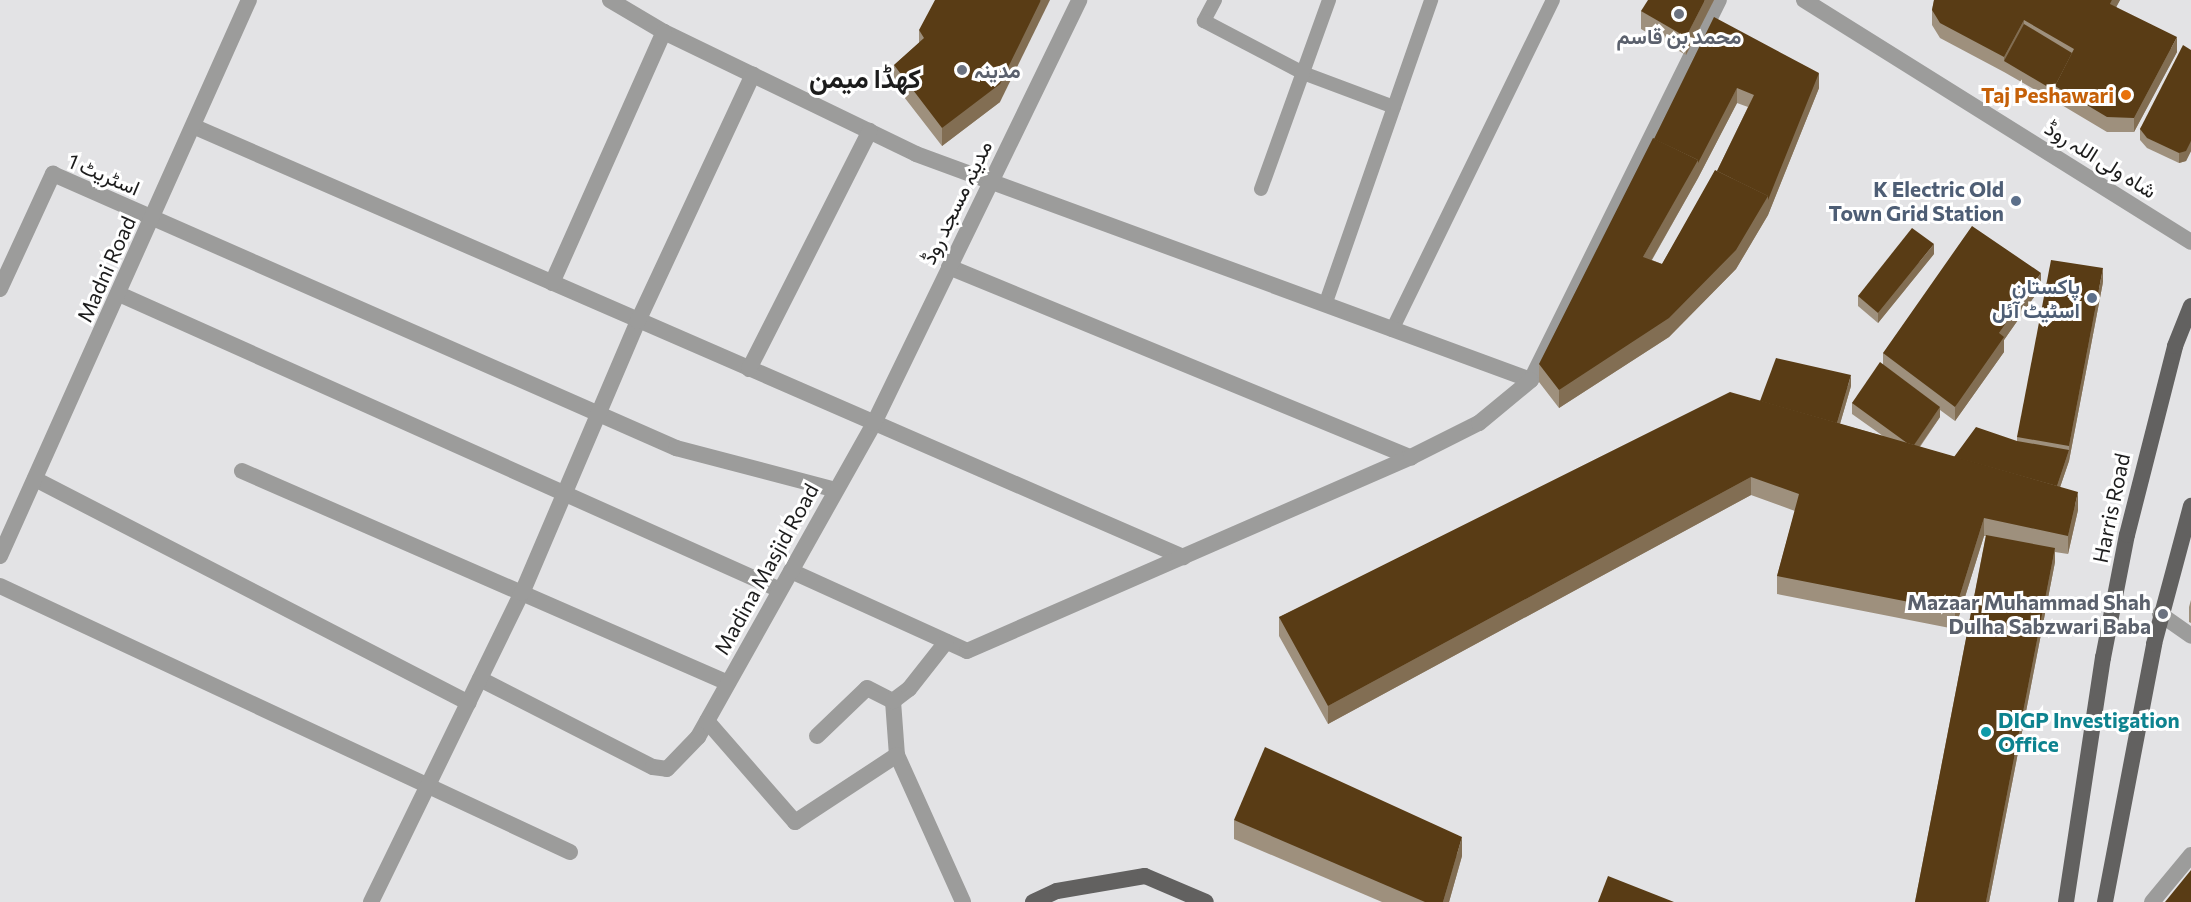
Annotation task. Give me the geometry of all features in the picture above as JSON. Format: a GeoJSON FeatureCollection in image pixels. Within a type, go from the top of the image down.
{"type":"FeatureCollection","features":[{"type":"Feature","properties":{"kind":"main road","name":"Harris Road"},"geometry":{"type":"LineString","coordinates":[[2066,902],[2103,658],[2127,535],[2172,356],[2191,306]]}},
{"type":"Feature","properties":{"kind":"main road"},"geometry":{"type":"LineString","coordinates":[[2105,902],[2160,614],[2191,506]]}},
{"type":"Feature","properties":{"kind":"main road"},"geometry":{"type":"LineString","coordinates":[[1033,902],[1057,891],[1145,876],[1206,902]]}},
{"type":"Feature","properties":{"kind":"street","name":"Madni Road"},"geometry":{"type":"LineString","coordinates":[[0,556],[195,127],[249,0]]}},
{"type":"Feature","properties":{"kind":"street"},"geometry":{"type":"LineString","coordinates":[[610,0],[664,32],[870,131],[990,184],[1531,380]]}},
{"type":"Feature","properties":{"kind":"street","name":"مدینہ مسجد روڈ"},"geometry":{"type":"LineString","coordinates":[[874,423],[1079,0]]}},
{"type":"Feature","properties":{"kind":"street"},"geometry":{"type":"LineString","coordinates":[[790,571],[967,651],[1411,457],[1479,423],[1531,380],[1719,0]]}},
{"type":"Feature","properties":{"kind":"street","name":"شاہ ولی اللہ روڈ"},"geometry":{"type":"LineString","coordinates":[[1804,0],[2191,242]]}},
{"type":"Feature","properties":{"kind":"street"},"geometry":{"type":"LineString","coordinates":[[552,283],[664,32]]}},
{"type":"Feature","properties":{"kind":"street"},"geometry":{"type":"LineString","coordinates":[[371,902],[522,593],[638,321],[753,74]]}},
{"type":"Feature","properties":{"kind":"street"},"geometry":{"type":"LineString","coordinates":[[195,127],[1183,557]]}},
{"type":"Feature","properties":{"kind":"street"},"geometry":{"type":"LineString","coordinates":[[749,369],[870,131]]}},
{"type":"Feature","properties":{"kind":"street","name":"اسٹریٹ 1"},"geometry":{"type":"LineString","coordinates":[[0,289],[53,174],[153,220]]}},
{"type":"Feature","properties":{"kind":"street"},"geometry":{"type":"LineString","coordinates":[[153,220],[676,448],[836,490]]}},
{"type":"Feature","properties":{"kind":"street"},"geometry":{"type":"LineString","coordinates":[[949,267],[1411,457]]}},
{"type":"Feature","properties":{"kind":"street"},"geometry":{"type":"LineString","coordinates":[[119,294],[780,590]]}},
{"type":"Feature","properties":{"kind":"street","name":"Madina Masjid Road"},"geometry":{"type":"LineString","coordinates":[[480,679],[653,767],[667,769],[698,737],[874,423]]}},
{"type":"Feature","properties":{"kind":"street"},"geometry":{"type":"LineString","coordinates":[[242,471],[728,683]]}},
{"type":"Feature","properties":{"kind":"street"},"geometry":{"type":"LineString","coordinates":[[35,479],[469,703]]}},
{"type":"Feature","properties":{"kind":"street"},"geometry":{"type":"LineString","coordinates":[[0,586],[570,852]]}},
{"type":"Feature","properties":{"kind":"street"},"geometry":{"type":"LineString","coordinates":[[2160,614],[2191,636]]}},
{"type":"Feature","properties":{"kind":"street"},"geometry":{"type":"LineString","coordinates":[[893,701],[909,689],[946,642]]}},
{"type":"Feature","properties":{"kind":"street"},"geometry":{"type":"LineString","coordinates":[[817,736],[867,688],[893,701]]}},
{"type":"Feature","properties":{"kind":"street"},"geometry":{"type":"LineString","coordinates":[[893,701],[900,761],[959,894]]}},
{"type":"Feature","properties":{"kind":"street"},"geometry":{"type":"LineString","coordinates":[[707,721],[795,822],[900,761]]}},
{"type":"Feature","properties":{"kind":"street"},"geometry":{"type":"LineString","coordinates":[[2152,902],[2191,855]]}},
{"type":"Feature","properties":{"kind":"lane"},"geometry":{"type":"LineString","coordinates":[[1215,0],[1204,21],[1303,74],[1394,107]]}},
{"type":"Feature","properties":{"kind":"lane"},"geometry":{"type":"LineString","coordinates":[[1261,189],[1329,0]]}},
{"type":"Feature","properties":{"kind":"lane"},"geometry":{"type":"LineString","coordinates":[[1325,305],[1431,0]]}},
{"type":"Feature","properties":{"kind":"lane"},"geometry":{"type":"LineString","coordinates":[[1392,330],[1553,0]]}},
{"type":"Feature","properties":{"kind":"building","name":"مدینہ"},"geometry":{"type":"Polygon","coordinates":[[[935,0],[1041,0],[1000,84],[942,128],[894,65],[924,38],[919,30],[935,0]]]}},
{"type":"Feature","properties":{"kind":"building"},"geometry":{"type":"Polygon","coordinates":[[[1648,0],[1705,0],[1686,37],[1641,11],[1648,0]]]}},
{"type":"Feature","properties":{"kind":"building"},"geometry":{"type":"Polygon","coordinates":[[[1934,0],[2112,0],[2110,4],[2177,37],[2134,118],[2107,117],[2055,86],[2074,49],[2024,20],[2004,57],[1940,23],[1932,10],[1934,0]]]}},
{"type":"Feature","properties":{"kind":"building"},"geometry":{"type":"Polygon","coordinates":[[[1714,17],[1819,73],[1768,200],[1768,196],[1717,171],[1754,95],[1737,88],[1698,163],[1698,160],[1654,139],[1714,17]]]}},
{"type":"Feature","properties":{"kind":"building"},"geometry":{"type":"Polygon","coordinates":[[[2024,24],[2072,53],[2053,90],[2004,61],[2024,24]]]}},
{"type":"Feature","properties":{"kind":"building"},"geometry":{"type":"Polygon","coordinates":[[[2183,45],[2191,50],[2191,141],[2186,151],[2179,153],[2147,138],[2140,129],[2183,45]]]}},
{"type":"Feature","properties":{"kind":"building"},"geometry":{"type":"Polygon","coordinates":[[[1653,138],[1698,160],[1643,257],[1662,264],[1715,170],[1768,196],[1736,250],[1669,318],[1559,390],[1539,364],[1653,138]]]}},
{"type":"Feature","properties":{"kind":"building"},"geometry":{"type":"Polygon","coordinates":[[[1972,226],[2041,273],[1999,333],[2004,337],[1955,407],[1883,353],[1972,226]]]}},
{"type":"Feature","properties":{"kind":"building"},"geometry":{"type":"Polygon","coordinates":[[[1912,228],[1934,244],[1878,313],[1858,296],[1912,228]]]}},
{"type":"Feature","properties":{"kind":"building"},"geometry":{"type":"Polygon","coordinates":[[[2051,260],[2103,268],[2069,446],[2017,437],[2051,260]]]}},
{"type":"Feature","properties":{"kind":"building"},"geometry":{"type":"Polygon","coordinates":[[[1776,358],[1851,375],[1837,423],[1760,401],[1776,358]]]}},
{"type":"Feature","properties":{"kind":"building"},"geometry":{"type":"Polygon","coordinates":[[[1880,362],[1940,407],[1914,445],[1907,443],[1852,403],[1880,362]]]}},
{"type":"Feature","properties":{"kind":"building"},"geometry":{"type":"Polygon","coordinates":[[[1730,392],[2078,492],[2068,536],[1984,518],[1955,611],[1777,576],[1799,494],[1751,477],[1328,706],[1279,617],[1730,392]]]}},
{"type":"Feature","properties":{"kind":"building"},"geometry":{"type":"Polygon","coordinates":[[[1976,427],[2017,441],[2069,450],[2057,486],[1954,457],[1976,427]]]}},
{"type":"Feature","properties":{"kind":"building","name":"DIGP Investigation Office"},"geometry":{"type":"Polygon","coordinates":[[[1986,535],[2055,548],[1986,902],[1915,902],[1986,535]]]}},
{"type":"Feature","properties":{"kind":"building"},"geometry":{"type":"Polygon","coordinates":[[[1265,747],[1462,837],[1443,902],[1425,902],[1234,820],[1265,747]]]}},
{"type":"Feature","properties":{"kind":"building"},"geometry":{"type":"Polygon","coordinates":[[[2191,870],[2191,902],[2165,902],[2191,870]]]}},
{"type":"Feature","properties":{"kind":"building"},"geometry":{"type":"Polygon","coordinates":[[[1608,876],[1674,902],[1598,902],[1608,876]]]}},
{"type":"Feature","properties":{"kind":"place","name":"محمد بن قاسم"},"geometry":{"type":"Point","coordinates":[1679,14]}},
{"type":"Feature","properties":{"kind":"place","name":"مدینہ"},"geometry":{"type":"Point","coordinates":[962,70]}},
{"type":"Feature","properties":{"kind":"place","name":"Taj Peshawari"},"geometry":{"type":"Point","coordinates":[2126,95]}},
{"type":"Feature","properties":{"kind":"place","name":"K Electric Old Town Grid Station"},"geometry":{"type":"Point","coordinates":[2016,201]}},
{"type":"Feature","properties":{"kind":"place","name":"پاکستان اسٹیٹ آئل"},"geometry":{"type":"Point","coordinates":[2092,298]}},
{"type":"Feature","properties":{"kind":"place","name":"Mazaar Muhammad Shah Dulha Sabzwari Baba"},"geometry":{"type":"Point","coordinates":[2163,614]}},
{"type":"Feature","properties":{"kind":"place","name":"DIGP Investigation Office"},"geometry":{"type":"Point","coordinates":[1986,732]}},
{"type":"Feature","properties":{"kind":"district","name":"کھڈا میمن"},"geometry":{"type":"Point","coordinates":[865,78]}}]}
